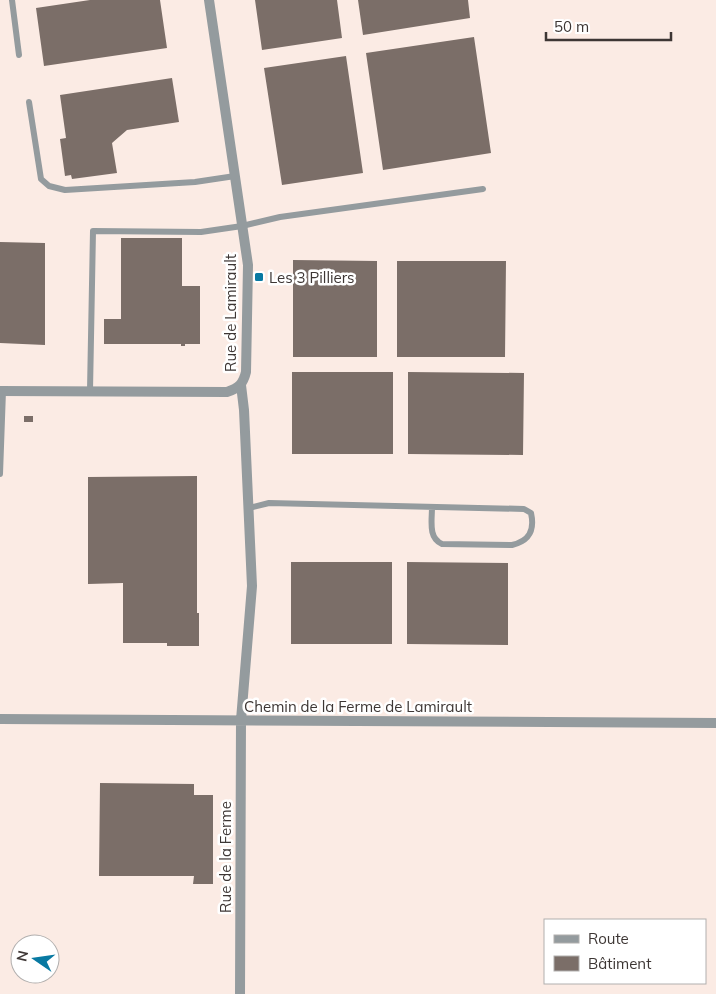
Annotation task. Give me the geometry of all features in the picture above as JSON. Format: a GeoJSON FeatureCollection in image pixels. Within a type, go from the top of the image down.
{"type":"FeatureCollection","features":[{"type":"Feature","properties":{"kind":"street","name":"Rue de Lamirault"},"geometry":{"type":"LineString","coordinates":[[2,391],[227,392],[241,386],[246,372],[248,265],[209,0]]}},
{"type":"Feature","properties":{"kind":"street","name":"Rue de la Ferme"},"geometry":{"type":"LineString","coordinates":[[240,994],[241,720],[252,586],[244,410],[241,386]]}},
{"type":"Feature","properties":{"kind":"street","name":"Chemin de la Ferme de Lamirault"},"geometry":{"type":"LineString","coordinates":[[0,719],[716,723]]}},
{"type":"Feature","properties":{"kind":"lane"},"geometry":{"type":"LineString","coordinates":[[12,0],[19,55]]}},
{"type":"Feature","properties":{"kind":"lane"},"geometry":{"type":"LineString","coordinates":[[29,102],[41,179],[49,186],[65,190],[194,182],[235,176]]}},
{"type":"Feature","properties":{"kind":"lane"},"geometry":{"type":"LineString","coordinates":[[90,391],[93,232],[201,232],[242,226],[280,217],[484,189]]}},
{"type":"Feature","properties":{"kind":"lane"},"geometry":{"type":"LineString","coordinates":[[0,474],[2,391]]}},
{"type":"Feature","properties":{"kind":"lane"},"geometry":{"type":"LineString","coordinates":[[249,508],[269,503],[524,509],[531,513],[533,521],[531,532],[523,542],[512,545],[442,544],[436,541],[432,535],[432,507]]}},
{"type":"Feature","properties":{"kind":"building"},"geometry":{"type":"Polygon","coordinates":[[[90,0],[160,0],[167,48],[44,66],[36,8],[90,0]]]}},
{"type":"Feature","properties":{"kind":"building"},"geometry":{"type":"Polygon","coordinates":[[[255,0],[337,0],[342,38],[262,50],[255,0]]]}},
{"type":"Feature","properties":{"kind":"building"},"geometry":{"type":"Polygon","coordinates":[[[358,0],[468,0],[470,18],[363,35],[358,0]]]}},
{"type":"Feature","properties":{"kind":"building"},"geometry":{"type":"Polygon","coordinates":[[[474,37],[491,153],[383,170],[366,53],[474,37]]]}},
{"type":"Feature","properties":{"kind":"building"},"geometry":{"type":"Polygon","coordinates":[[[346,56],[363,173],[282,185],[264,68],[346,56]]]}},
{"type":"Feature","properties":{"kind":"building"},"geometry":{"type":"Polygon","coordinates":[[[172,78],[179,122],[127,130],[112,143],[117,173],[72,179],[71,175],[65,176],[60,139],[66,138],[60,95],[172,78]]]}},
{"type":"Feature","properties":{"kind":"building"},"geometry":{"type":"Polygon","coordinates":[[[121,238],[182,238],[182,286],[200,286],[200,344],[185,344],[185,346],[181,346],[181,344],[104,344],[104,319],[121,319],[121,238]]]}},
{"type":"Feature","properties":{"kind":"building"},"geometry":{"type":"Polygon","coordinates":[[[0,242],[45,243],[45,345],[0,343],[0,242]]]}},
{"type":"Feature","properties":{"kind":"building"},"geometry":{"type":"Polygon","coordinates":[[[293,260],[377,261],[377,357],[293,357],[293,260]]]}},
{"type":"Feature","properties":{"kind":"building"},"geometry":{"type":"Polygon","coordinates":[[[397,261],[506,261],[505,357],[397,357],[397,261]]]}},
{"type":"Feature","properties":{"kind":"building"},"geometry":{"type":"Polygon","coordinates":[[[292,372],[393,372],[393,454],[292,454],[292,372]]]}},
{"type":"Feature","properties":{"kind":"building"},"geometry":{"type":"Polygon","coordinates":[[[408,372],[524,373],[523,455],[408,454],[408,372]]]}},
{"type":"Feature","properties":{"kind":"building"},"geometry":{"type":"Polygon","coordinates":[[[24,416],[33,416],[33,422],[24,422],[24,416]]]}},
{"type":"Feature","properties":{"kind":"building"},"geometry":{"type":"Polygon","coordinates":[[[197,476],[197,613],[199,613],[199,646],[167,646],[167,643],[123,643],[123,583],[88,584],[88,477],[197,476]]]}},
{"type":"Feature","properties":{"kind":"building"},"geometry":{"type":"Polygon","coordinates":[[[291,562],[392,562],[392,644],[291,644],[291,562]]]}},
{"type":"Feature","properties":{"kind":"building"},"geometry":{"type":"Polygon","coordinates":[[[407,562],[508,563],[508,645],[407,644],[407,562]]]}},
{"type":"Feature","properties":{"kind":"building"},"geometry":{"type":"Polygon","coordinates":[[[100,783],[194,784],[194,795],[213,795],[213,884],[193,884],[194,876],[99,876],[100,783]]]}},
{"type":"Feature","properties":{"kind":"place","name":"Les 3 Pilliers"},"geometry":{"type":"Point","coordinates":[259,277]}}]}
